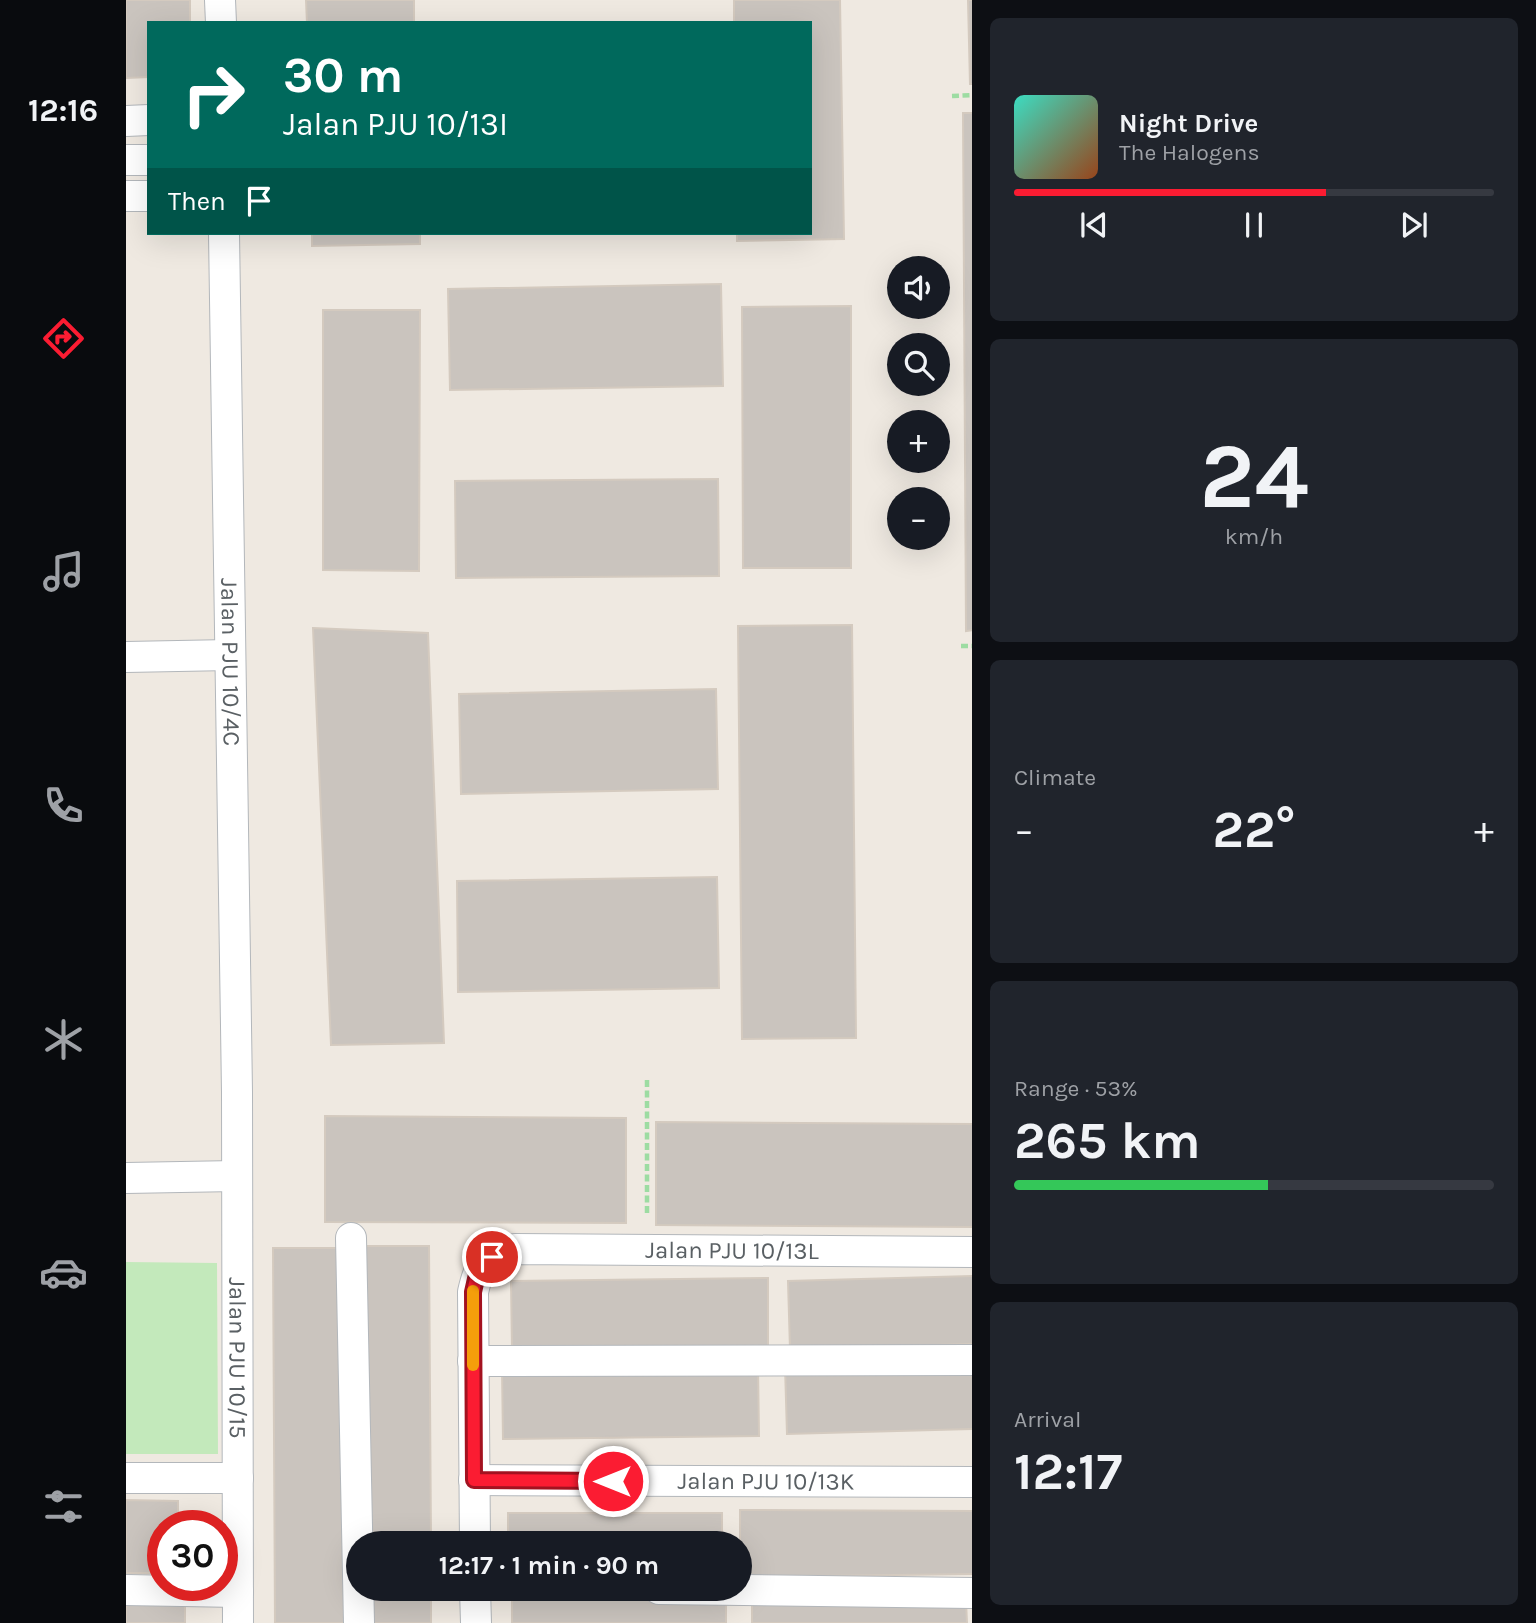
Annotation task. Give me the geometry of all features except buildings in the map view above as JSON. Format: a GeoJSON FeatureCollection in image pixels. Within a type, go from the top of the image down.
{"type":"FeatureCollection","features":[{"type":"Feature","properties":{"kind":"street"},"geometry":{"type":"LineString","coordinates":[[220,0],[221,21]]}},
{"type":"Feature","properties":{"kind":"street"},"geometry":{"type":"LineString","coordinates":[[126,121],[147,120]]}},
{"type":"Feature","properties":{"kind":"street"},"geometry":{"type":"LineString","coordinates":[[126,160],[147,160]]}},
{"type":"Feature","properties":{"kind":"street"},"geometry":{"type":"LineString","coordinates":[[126,196],[147,196]]}},
{"type":"Feature","properties":{"kind":"street","name":"Jalan PJU 10/4C"},"geometry":{"type":"LineString","coordinates":[[224,235],[237,1092]]}},
{"type":"Feature","properties":{"kind":"street"},"geometry":{"type":"LineString","coordinates":[[126,657],[230,655]]}},
{"type":"Feature","properties":{"kind":"street","name":"Jalan PJU 10/15"},"geometry":{"type":"LineString","coordinates":[[237,1092],[238,1510]]}},
{"type":"Feature","properties":{"kind":"street"},"geometry":{"type":"LineString","coordinates":[[126,1178],[236,1176]]}},
{"type":"Feature","properties":{"kind":"street"},"geometry":{"type":"LineString","coordinates":[[351,1238],[359,1623]]}},
{"type":"Feature","properties":{"kind":"street","name":"Jalan PJU 10/13L"},"geometry":{"type":"LineString","coordinates":[[473,1361],[473,1292],[478,1270],[492,1257],[515,1249],[972,1252]]}},
{"type":"Feature","properties":{"kind":"street"},"geometry":{"type":"LineString","coordinates":[[475,1531],[473,1361],[972,1360]]}},
{"type":"Feature","properties":{"kind":"street"},"geometry":{"type":"LineString","coordinates":[[126,1478],[238,1478]]}},
{"type":"Feature","properties":{"kind":"street","name":"Jalan PJU 10/13K"},"geometry":{"type":"LineString","coordinates":[[474,1480],[972,1482]]}},
{"type":"Feature","properties":{"kind":"street"},"geometry":{"type":"LineString","coordinates":[[126,1590],[147,1590]]}},
{"type":"Feature","properties":{"kind":"street"},"geometry":{"type":"LineString","coordinates":[[752,1590],[972,1593]]}},
{"type":"Feature","properties":{"kind":"street","name":"Jalan PJU 10/15"},"geometry":{"type":"LineString","coordinates":[[238,1601],[238,1623]]}},
{"type":"Feature","properties":{"kind":"street"},"geometry":{"type":"LineString","coordinates":[[475,1601],[476,1623]]}},
{"type":"Feature","properties":{"kind":"path"},"geometry":{"type":"LineString","coordinates":[[952,96],[972,95]]}},
{"type":"Feature","properties":{"kind":"path"},"geometry":{"type":"LineString","coordinates":[[961,646],[972,646]]}},
{"type":"Feature","properties":{"kind":"path"},"geometry":{"type":"LineString","coordinates":[[647,1077],[647,1213]]}},
{"type":"Feature","properties":{"kind":"green space"},"geometry":{"type":"Polygon","coordinates":[[[126,1262],[217,1263],[218,1454],[126,1454],[126,1262]]]}},
{"type":"Feature","properties":{"kind":"slow traffic"},"geometry":{"type":"LineString","coordinates":[[473,1291],[473,1365]]}},
{"type":"Feature","properties":{"kind":"route"},"geometry":{"type":"LineString","coordinates":[[492,1257],[478,1270],[473,1292],[474,1480],[613,1481]]}}]}
